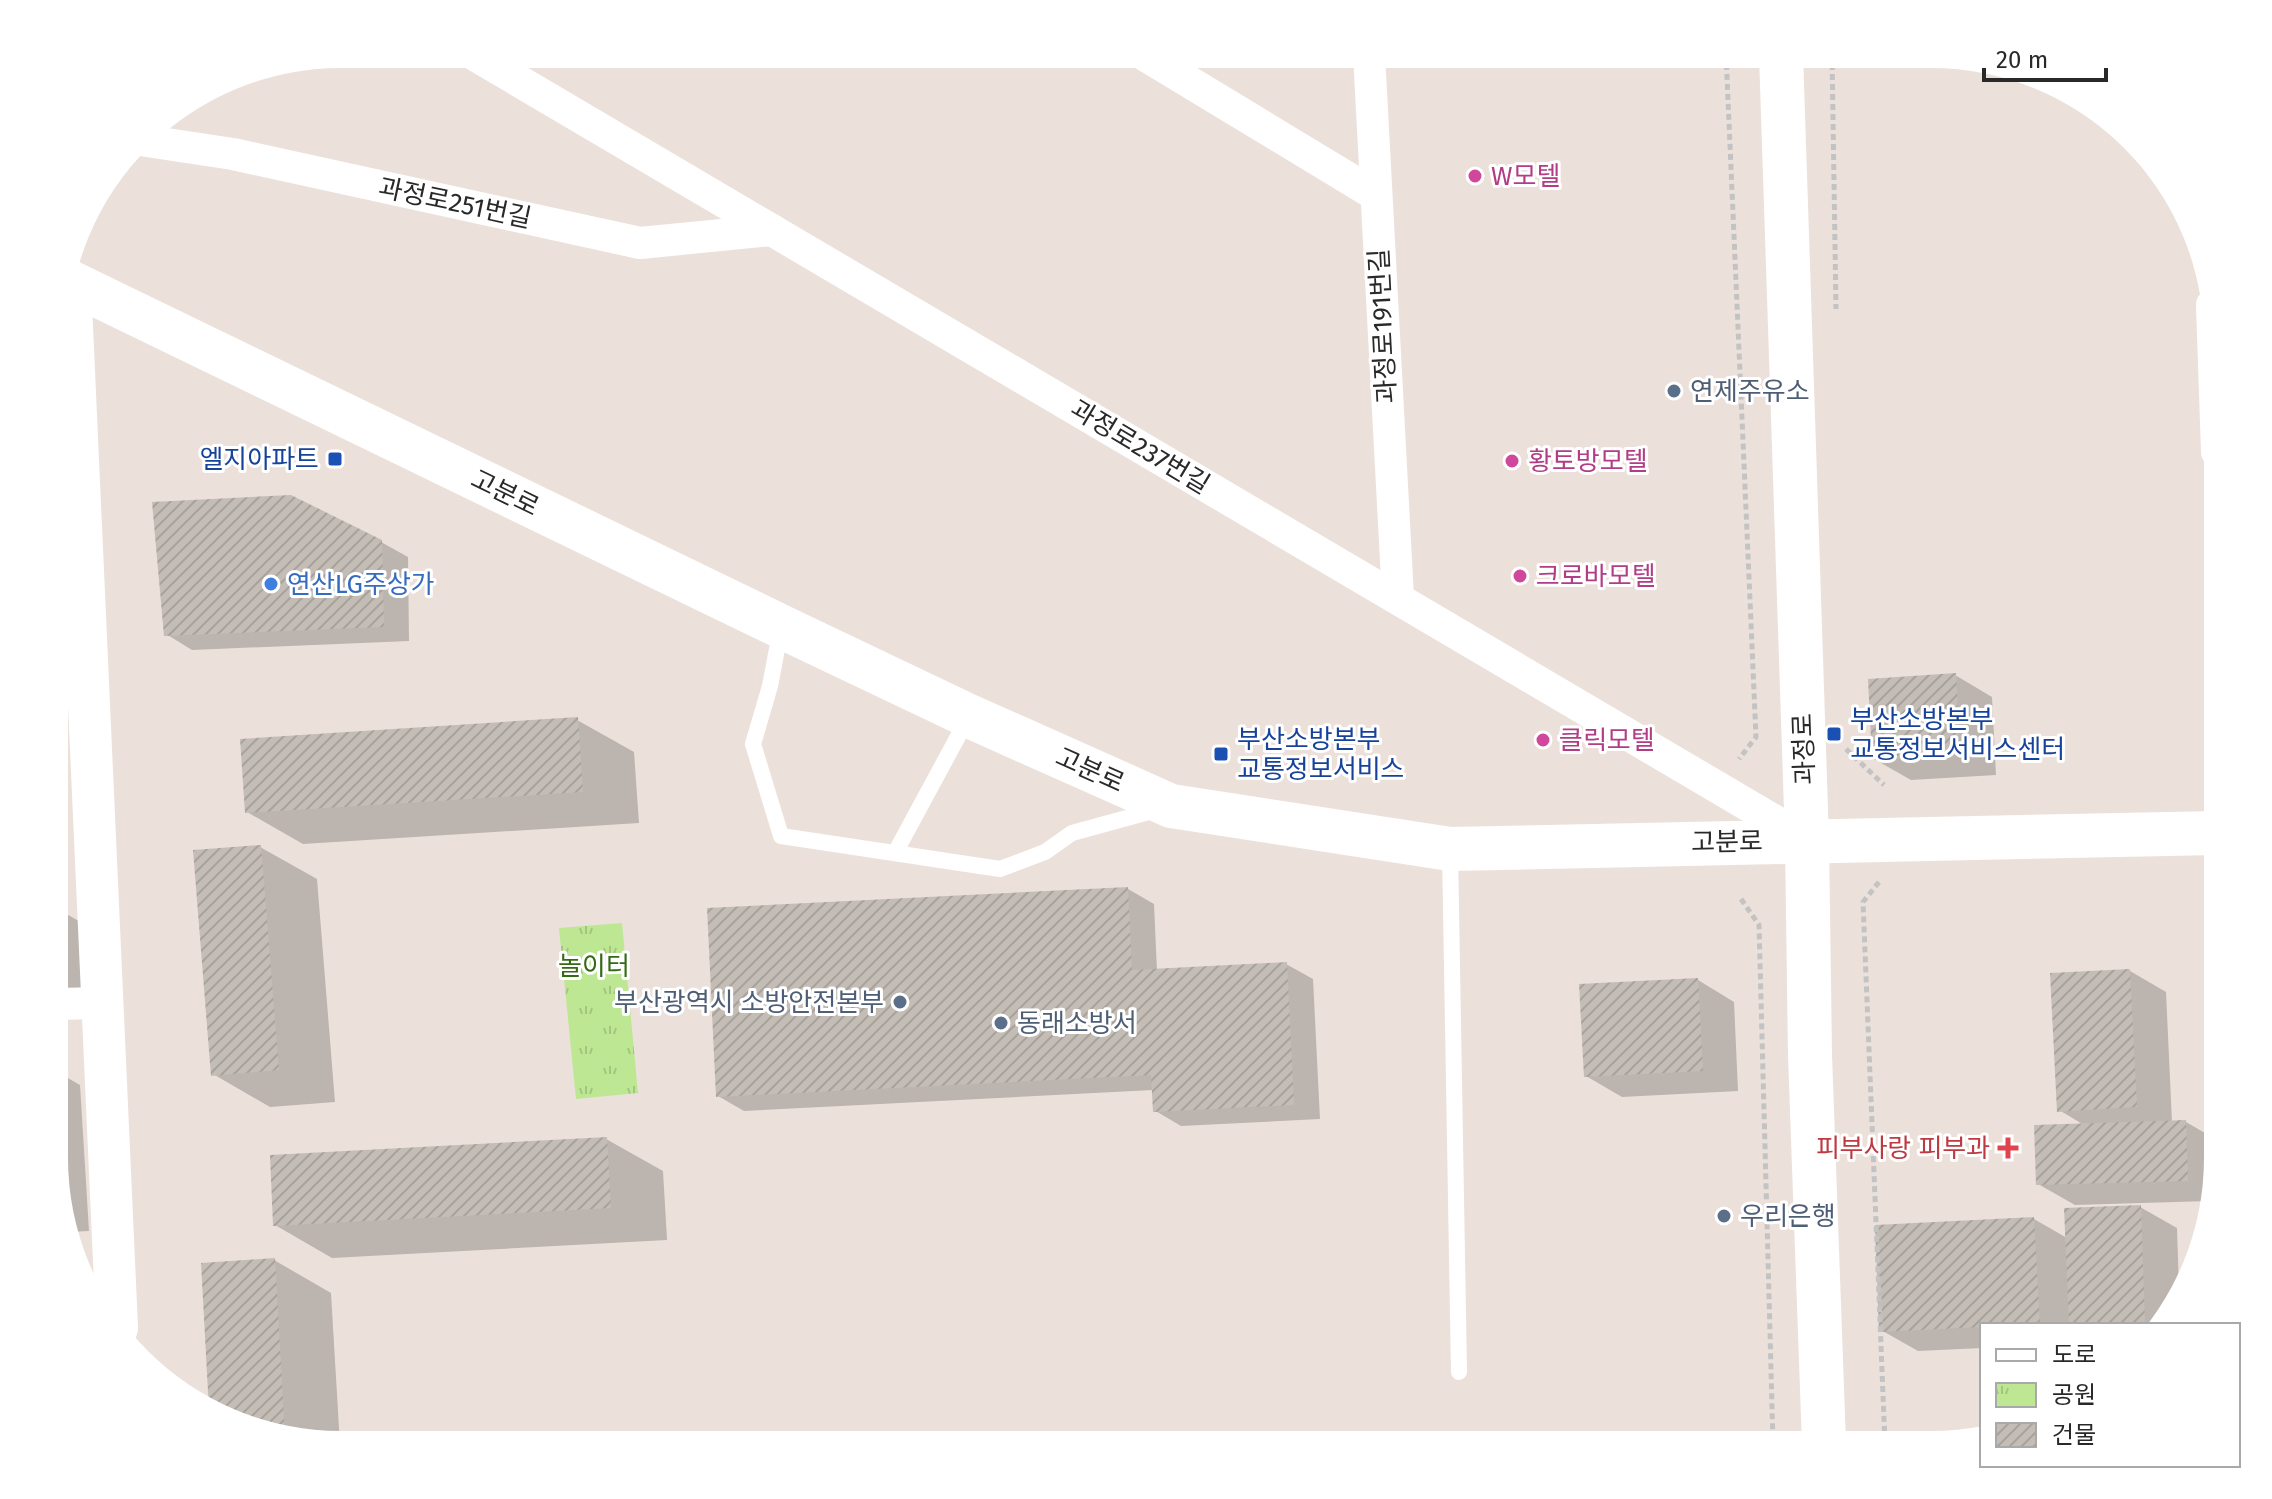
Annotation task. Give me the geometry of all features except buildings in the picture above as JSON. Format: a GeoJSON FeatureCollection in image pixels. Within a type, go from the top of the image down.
{"type":"FeatureCollection","features":[{"type":"Feature","properties":{"kind":"main road","name":"과정로"},"geometry":{"type":"LineString","coordinates":[[1781,68],[1807,840],[1810,1071],[1823,1430]]}},
{"type":"Feature","properties":{"kind":"main road","name":"고분로"},"geometry":{"type":"LineString","coordinates":[[74,285],[969,716],[1171,806],[1450,849],[2203,833]]}},
{"type":"Feature","properties":{"kind":"street","name":"과정로237번길"},"geometry":{"type":"LineString","coordinates":[[497,68],[1807,840]]}},
{"type":"Feature","properties":{"kind":"street"},"geometry":{"type":"LineString","coordinates":[[1166,68],[1376,195]]}},
{"type":"Feature","properties":{"kind":"street","name":"과정로191번길"},"geometry":{"type":"LineString","coordinates":[[1370,68],[1398,598]]}},
{"type":"Feature","properties":{"kind":"street","name":"과정로251번길"},"geometry":{"type":"LineString","coordinates":[[155,142],[233,154],[640,243],[772,230]]}},
{"type":"Feature","properties":{"kind":"street"},"geometry":{"type":"LineString","coordinates":[[69,323],[116,1313]]}},
{"type":"Feature","properties":{"kind":"street"},"geometry":{"type":"LineString","coordinates":[[68,1004],[102,1003]]}},
{"type":"Feature","properties":{"kind":"lane"},"geometry":{"type":"LineString","coordinates":[[782,627],[770,686],[753,744],[781,836],[1000,869],[1045,852],[1072,833],[1171,806]]}},
{"type":"Feature","properties":{"kind":"lane"},"geometry":{"type":"LineString","coordinates":[[895,853],[969,716]]}},
{"type":"Feature","properties":{"kind":"lane"},"geometry":{"type":"LineString","coordinates":[[1450,849],[1459,1372]]}},
{"type":"Feature","properties":{"kind":"path"},"geometry":{"type":"LineString","coordinates":[[1727,68],[1756,737]]}},
{"type":"Feature","properties":{"kind":"path"},"geometry":{"type":"LineString","coordinates":[[1842,745],[1884,785]]}},
{"type":"Feature","properties":{"kind":"path"},"geometry":{"type":"LineString","coordinates":[[1884,1430],[1863,902],[1885,875]]}},
{"type":"Feature","properties":{"kind":"path"},"geometry":{"type":"LineString","coordinates":[[1741,899],[1759,925],[1773,1430]]}},
{"type":"Feature","properties":{"kind":"green space","name":"놀이터"},"geometry":{"type":"Polygon","coordinates":[[[622,923],[638,1093],[576,1099],[559,928],[622,923]]]}},
{"type":"Feature","properties":{"kind":"place","name":"W모텔"},"geometry":{"type":"Point","coordinates":[1475,176]}},
{"type":"Feature","properties":{"kind":"place","name":"연제주유소"},"geometry":{"type":"Point","coordinates":[1674,391]}},
{"type":"Feature","properties":{"kind":"place","name":"엘지아파트"},"geometry":{"type":"Point","coordinates":[335,459]}},
{"type":"Feature","properties":{"kind":"place","name":"황토방모텔"},"geometry":{"type":"Point","coordinates":[1512,461]}},
{"type":"Feature","properties":{"kind":"place","name":"크로바모텔"},"geometry":{"type":"Point","coordinates":[1520,576]}},
{"type":"Feature","properties":{"kind":"place","name":"연산LG주상가"},"geometry":{"type":"Point","coordinates":[271,584]}},
{"type":"Feature","properties":{"kind":"place","name":"부산소방본부 교통정보서비스센터"},"geometry":{"type":"Point","coordinates":[1834,734]}},
{"type":"Feature","properties":{"kind":"place","name":"클릭모텔"},"geometry":{"type":"Point","coordinates":[1543,740]}},
{"type":"Feature","properties":{"kind":"place","name":"부산소방본부 교통정보서비스"},"geometry":{"type":"Point","coordinates":[1221,754]}},
{"type":"Feature","properties":{"kind":"place","name":"부산광역시 소방안전본부"},"geometry":{"type":"Point","coordinates":[900,1002]}},
{"type":"Feature","properties":{"kind":"place","name":"동래소방서"},"geometry":{"type":"Point","coordinates":[1001,1023]}},
{"type":"Feature","properties":{"kind":"place","name":"피부사랑 피부과"},"geometry":{"type":"Point","coordinates":[2008,1148]}},
{"type":"Feature","properties":{"kind":"place","name":"우리은행"},"geometry":{"type":"Point","coordinates":[1724,1216]}}]}
